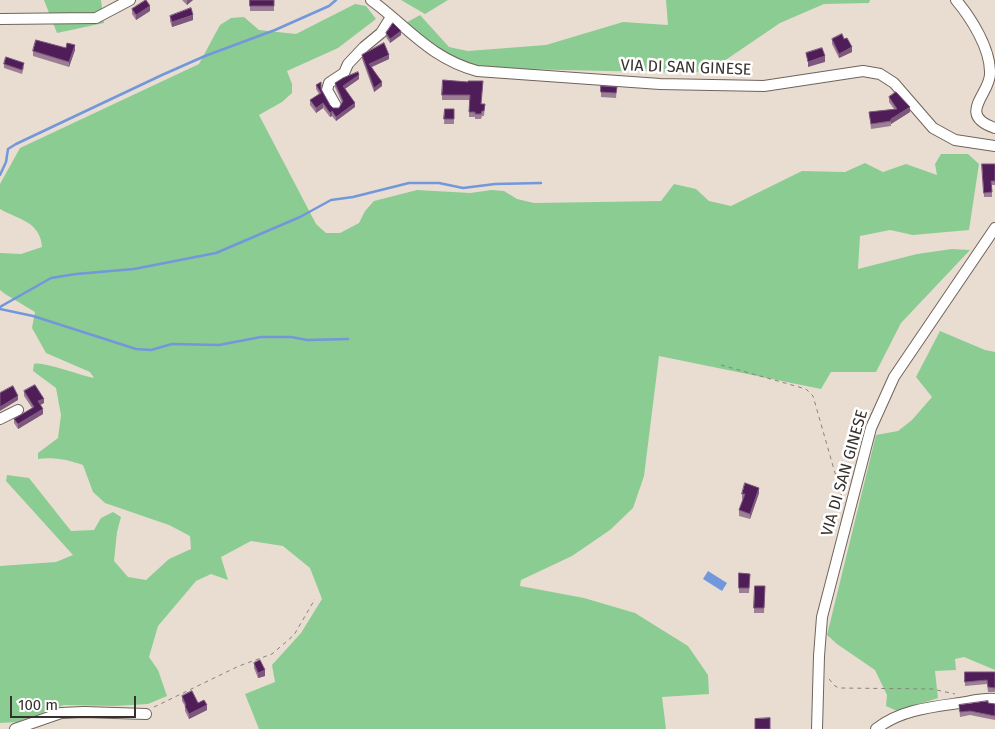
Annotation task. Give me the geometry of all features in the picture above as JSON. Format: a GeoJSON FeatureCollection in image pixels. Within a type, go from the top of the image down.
{"type":"FeatureCollection","features":[{"type":"Feature","properties":{"kind":"street"},"geometry":{"type":"LineString","coordinates":[[0,19],[96,18],[130,0]]}},
{"type":"Feature","properties":{"kind":"street","name":"VIA DI SAN GINESE"},"geometry":{"type":"LineString","coordinates":[[371,0],[440,56],[477,71],[660,84],[764,86],[845,72],[864,71],[880,74],[894,83],[933,128],[955,140],[995,146]]}},
{"type":"Feature","properties":{"kind":"street"},"geometry":{"type":"LineString","coordinates":[[956,0],[976,29],[989,59],[990,76],[976,106],[977,116],[987,125],[995,128]]}},
{"type":"Feature","properties":{"kind":"street"},"geometry":{"type":"LineString","coordinates":[[336,106],[327,90],[329,83],[344,73],[348,64],[381,33],[391,17]]}},
{"type":"Feature","properties":{"kind":"street","name":"VIA DI SAN GINESE"},"geometry":{"type":"LineString","coordinates":[[818,729],[818,681],[822,617],[871,428],[894,377],[995,228]]}},
{"type":"Feature","properties":{"kind":"street"},"geometry":{"type":"LineString","coordinates":[[0,419],[18,410]]}},
{"type":"Feature","properties":{"kind":"street"},"geometry":{"type":"LineString","coordinates":[[876,729],[885,722],[915,710],[978,699],[995,699]]}},
{"type":"Feature","properties":{"kind":"street"},"geometry":{"type":"LineString","coordinates":[[15,729],[61,713],[146,714]]}},
{"type":"Feature","properties":{"kind":"path"},"geometry":{"type":"LineString","coordinates":[[721,365],[806,390],[813,396],[842,500],[850,511]]}},
{"type":"Feature","properties":{"kind":"path"},"geometry":{"type":"LineString","coordinates":[[146,714],[148,710],[239,666],[272,654],[294,635],[315,599]]}},
{"type":"Feature","properties":{"kind":"path"},"geometry":{"type":"LineString","coordinates":[[818,681],[827,678],[839,688],[932,689],[960,696],[966,702]]}},
{"type":"Feature","properties":{"kind":"green space"},"geometry":{"type":"Polygon","coordinates":[[[44,0],[101,0],[104,23],[57,33],[44,0]]]}},
{"type":"Feature","properties":{"kind":"green space"},"geometry":{"type":"Polygon","coordinates":[[[401,0],[448,0],[425,14],[401,0]]]}},
{"type":"Feature","properties":{"kind":"green space"},"geometry":{"type":"Polygon","coordinates":[[[666,0],[870,0],[869,3],[824,4],[780,23],[727,59],[695,73],[477,68],[449,59],[404,24],[420,15],[449,47],[468,51],[546,45],[623,22],[668,25],[666,0]]]}},
{"type":"Feature","properties":{"kind":"green space"},"geometry":{"type":"Polygon","coordinates":[[[355,4],[366,6],[376,19],[338,48],[287,71],[292,84],[292,93],[282,102],[259,115],[316,224],[326,233],[340,233],[359,223],[365,211],[374,201],[417,190],[470,193],[492,190],[504,191],[517,199],[534,203],[661,201],[674,184],[696,189],[709,201],[731,206],[802,171],[845,172],[865,163],[883,172],[906,164],[937,175],[935,164],[941,154],[968,154],[979,164],[969,230],[913,235],[890,230],[860,236],[858,269],[917,254],[952,249],[970,250],[901,323],[876,372],[831,372],[821,389],[659,356],[644,476],[633,508],[610,530],[572,556],[521,580],[520,586],[584,598],[635,613],[688,646],[708,675],[709,694],[662,697],[666,729],[259,729],[245,694],[275,682],[272,665],[301,633],[322,599],[310,568],[283,546],[251,541],[221,557],[228,580],[211,574],[196,581],[158,626],[149,657],[158,670],[167,696],[148,704],[115,706],[64,705],[17,722],[0,723],[0,566],[56,562],[73,555],[6,481],[7,475],[29,478],[71,531],[94,530],[101,518],[113,512],[121,517],[117,532],[114,561],[128,577],[146,580],[169,559],[191,549],[190,536],[169,525],[105,503],[93,492],[83,465],[61,459],[38,459],[38,453],[58,438],[61,415],[56,388],[33,371],[34,364],[45,365],[94,378],[90,372],[46,353],[32,328],[35,312],[0,290],[0,253],[21,254],[42,247],[40,238],[33,226],[0,209],[0,184],[20,148],[199,64],[220,25],[231,18],[244,17],[259,30],[296,34],[355,4]]]}},
{"type":"Feature","properties":{"kind":"green space"},"geometry":{"type":"Polygon","coordinates":[[[940,331],[985,350],[995,352],[995,670],[964,657],[955,659],[956,670],[935,671],[938,698],[897,711],[886,706],[887,695],[875,670],[827,635],[876,435],[898,431],[912,420],[932,397],[916,377],[940,331]]]}},
{"type":"Feature","properties":{"kind":"water"},"geometry":{"type":"Polygon","coordinates":[[[708,571],[727,583],[722,591],[703,579],[708,571]]]}},
{"type":"Feature","properties":{"kind":"building"},"geometry":{"type":"Polygon","coordinates":[[[146,0],[150,6],[136,15],[132,9],[146,0]]]}},
{"type":"Feature","properties":{"kind":"building"},"geometry":{"type":"Polygon","coordinates":[[[250,0],[274,0],[274,6],[250,6],[250,0]]]}},
{"type":"Feature","properties":{"kind":"building"},"geometry":{"type":"Polygon","coordinates":[[[191,8],[193,15],[172,22],[170,16],[191,8]]]}},
{"type":"Feature","properties":{"kind":"building"},"geometry":{"type":"Polygon","coordinates":[[[393,23],[401,31],[390,39],[386,33],[393,23]]]}},
{"type":"Feature","properties":{"kind":"building"},"geometry":{"type":"Polygon","coordinates":[[[842,34],[844,39],[847,38],[852,47],[839,54],[832,39],[842,34]]]}},
{"type":"Feature","properties":{"kind":"building"},"geometry":{"type":"Polygon","coordinates":[[[36,40],[66,48],[67,43],[75,45],[69,62],[33,51],[36,40]]]}},
{"type":"Feature","properties":{"kind":"building"},"geometry":{"type":"Polygon","coordinates":[[[384,43],[389,55],[369,64],[382,82],[374,88],[362,55],[384,43]]]}},
{"type":"Feature","properties":{"kind":"building"},"geometry":{"type":"Polygon","coordinates":[[[822,48],[825,56],[808,62],[806,53],[822,48]]]}},
{"type":"Feature","properties":{"kind":"building"},"geometry":{"type":"Polygon","coordinates":[[[6,57],[24,63],[22,70],[4,64],[6,57]]]}},
{"type":"Feature","properties":{"kind":"building"},"geometry":{"type":"Polygon","coordinates":[[[358,72],[359,75],[343,86],[355,103],[336,117],[332,111],[330,113],[323,103],[316,108],[310,100],[321,93],[316,85],[321,82],[321,89],[330,105],[333,108],[339,108],[343,101],[335,83],[358,72]]]}},
{"type":"Feature","properties":{"kind":"building"},"geometry":{"type":"Polygon","coordinates":[[[443,80],[483,81],[481,104],[485,104],[484,111],[481,114],[469,112],[470,95],[442,95],[443,80]]]}},
{"type":"Feature","properties":{"kind":"building"},"geometry":{"type":"Polygon","coordinates":[[[601,86],[617,87],[616,93],[601,92],[601,86]]]}},
{"type":"Feature","properties":{"kind":"building"},"geometry":{"type":"Polygon","coordinates":[[[896,92],[910,107],[891,119],[891,121],[871,124],[869,112],[897,109],[889,97],[896,92]]]}},
{"type":"Feature","properties":{"kind":"building"},"geometry":{"type":"Polygon","coordinates":[[[445,109],[454,109],[454,119],[444,119],[445,109]]]}},
{"type":"Feature","properties":{"kind":"building"},"geometry":{"type":"Polygon","coordinates":[[[982,164],[995,164],[995,181],[991,181],[992,192],[984,193],[982,164]]]}},
{"type":"Feature","properties":{"kind":"building"},"geometry":{"type":"Polygon","coordinates":[[[35,385],[44,399],[38,401],[43,409],[18,424],[14,419],[34,407],[24,391],[35,385]]]}},
{"type":"Feature","properties":{"kind":"building"},"geometry":{"type":"Polygon","coordinates":[[[13,386],[18,396],[0,407],[0,393],[13,386]]]}},
{"type":"Feature","properties":{"kind":"building"},"geometry":{"type":"Polygon","coordinates":[[[745,483],[759,488],[750,514],[739,510],[745,494],[742,494],[745,483]]]}},
{"type":"Feature","properties":{"kind":"building"},"geometry":{"type":"Polygon","coordinates":[[[739,573],[750,574],[749,588],[739,588],[739,573]]]}},
{"type":"Feature","properties":{"kind":"building"},"geometry":{"type":"Polygon","coordinates":[[[755,586],[765,586],[764,608],[754,608],[755,586]]]}},
{"type":"Feature","properties":{"kind":"building"},"geometry":{"type":"Polygon","coordinates":[[[260,660],[265,670],[258,673],[254,663],[260,660]]]}},
{"type":"Feature","properties":{"kind":"building"},"geometry":{"type":"Polygon","coordinates":[[[965,672],[995,672],[995,688],[988,687],[987,680],[965,682],[965,672]]]}},
{"type":"Feature","properties":{"kind":"building"},"geometry":{"type":"Polygon","coordinates":[[[192,691],[198,703],[204,700],[207,705],[189,714],[182,696],[192,691]]]}},
{"type":"Feature","properties":{"kind":"building"},"geometry":{"type":"Polygon","coordinates":[[[988,701],[988,703],[995,704],[995,716],[970,711],[960,712],[959,705],[988,701]]]}},
{"type":"Feature","properties":{"kind":"building"},"geometry":{"type":"Polygon","coordinates":[[[770,718],[770,729],[755,729],[755,719],[770,718]]]}},
{"type":"Feature","properties":{"kind":"waterway"},"geometry":{"type":"LineString","coordinates":[[0,175],[6,162],[8,149],[16,144],[162,75],[205,56],[275,30],[329,6],[336,0]]}},
{"type":"Feature","properties":{"kind":"waterway"},"geometry":{"type":"LineString","coordinates":[[0,307],[51,278],[134,269],[216,253],[300,217],[331,200],[353,197],[409,183],[439,183],[463,188],[495,184],[541,183]]}},
{"type":"Feature","properties":{"kind":"waterway"},"geometry":{"type":"LineString","coordinates":[[0,309],[33,316],[136,349],[151,350],[172,344],[219,345],[261,337],[291,337],[307,340],[348,339]]}}]}
